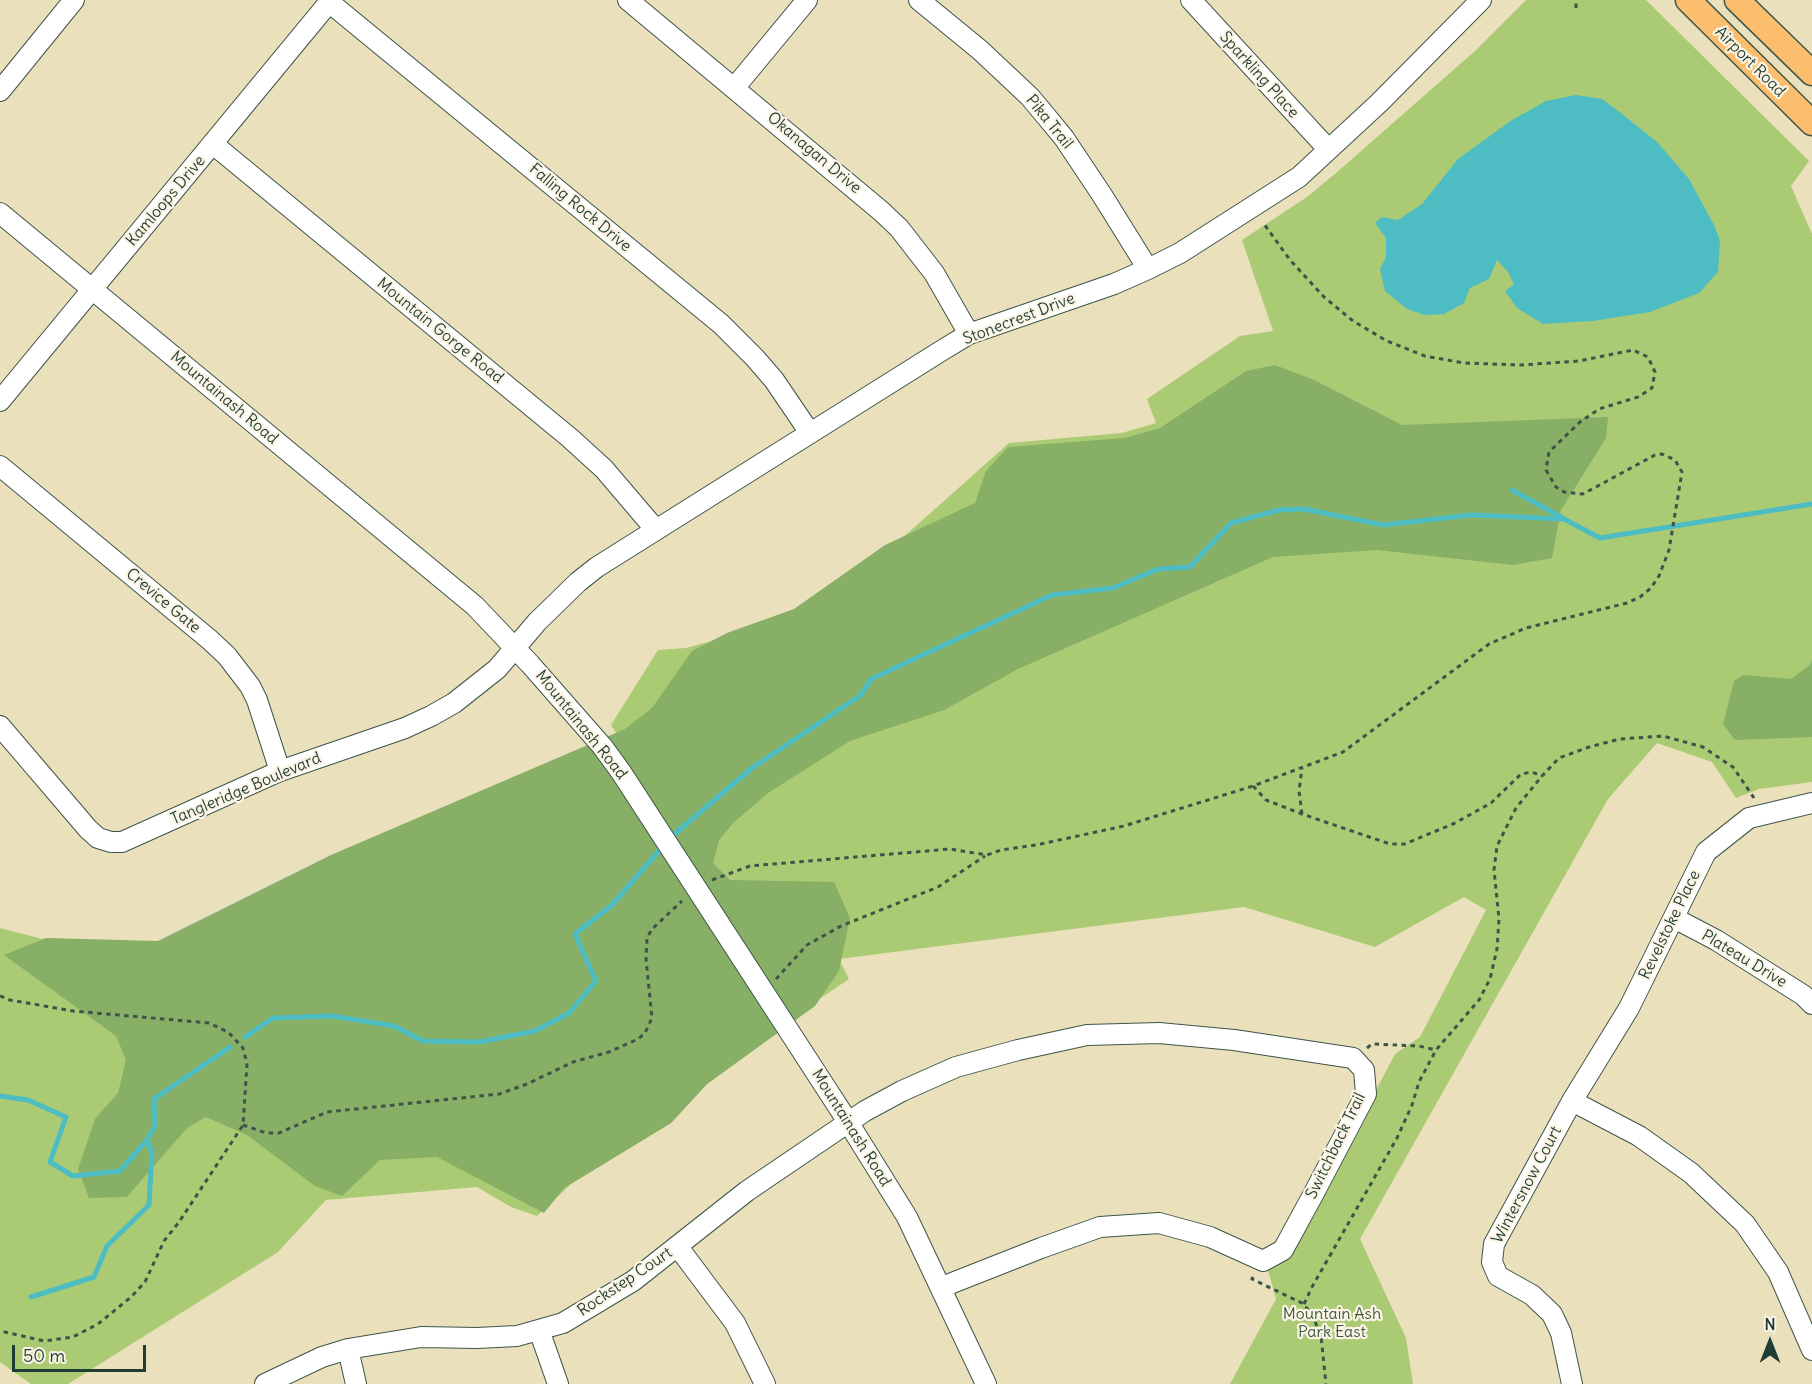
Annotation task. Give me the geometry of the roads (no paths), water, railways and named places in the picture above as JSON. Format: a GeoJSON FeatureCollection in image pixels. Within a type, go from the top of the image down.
{"type":"FeatureCollection","features":[{"type":"Feature","properties":{"kind":"main road","name":"Airport Road"},"geometry":{"type":"LineString","coordinates":[[1688,0],[1812,123]]}},
{"type":"Feature","properties":{"kind":"main road"},"geometry":{"type":"LineString","coordinates":[[1737,0],[1812,73]]}},
{"type":"Feature","properties":{"kind":"street"},"geometry":{"type":"LineString","coordinates":[[0,91],[74,0]]}},
{"type":"Feature","properties":{"kind":"street","name":"Okanagan Drive"},"geometry":{"type":"LineString","coordinates":[[628,0],[882,211],[899,228],[934,273],[969,334]]}},
{"type":"Feature","properties":{"kind":"street"},"geometry":{"type":"LineString","coordinates":[[735,87],[807,0]]}},
{"type":"Feature","properties":{"kind":"street","name":"Pika Trail"},"geometry":{"type":"LineString","coordinates":[[920,0],[980,50],[1030,97],[1092,179],[1148,269]]}},
{"type":"Feature","properties":{"kind":"street","name":"Sparkling Place"},"geometry":{"type":"LineString","coordinates":[[1191,0],[1328,149]]}},
{"type":"Feature","properties":{"kind":"street","name":"Stonecrest Drive"},"geometry":{"type":"LineString","coordinates":[[515,648],[537,622],[578,582],[656,530],[969,334],[1114,284],[1148,269],[1180,253],[1299,177],[1379,103],[1481,0]]}},
{"type":"Feature","properties":{"kind":"street","name":"Kamloops Drive"},"geometry":{"type":"LineString","coordinates":[[0,401],[330,1]]}},
{"type":"Feature","properties":{"kind":"street","name":"Falling Rock Drive"},"geometry":{"type":"LineString","coordinates":[[330,1],[721,324],[774,380],[810,433]]}},
{"type":"Feature","properties":{"kind":"street","name":"Mountain Gorge Road"},"geometry":{"type":"LineString","coordinates":[[213,144],[577,444],[604,469],[656,530]]}},
{"type":"Feature","properties":{"kind":"street","name":"Mountainash Road"},"geometry":{"type":"LineString","coordinates":[[0,213],[457,590],[494,624],[602,746],[765,992],[907,1217],[986,1384]]}},
{"type":"Feature","properties":{"kind":"street","name":"Crevice Gate"},"geometry":{"type":"LineString","coordinates":[[0,466],[227,656],[250,686],[257,700],[280,771]]}},
{"type":"Feature","properties":{"kind":"street","name":"Tangleridge Boulevard"},"geometry":{"type":"LineString","coordinates":[[0,726],[88,829],[98,837],[111,842],[122,842],[280,771],[405,728],[431,716],[454,703],[497,669],[515,648]]}},
{"type":"Feature","properties":{"kind":"street","name":"Revelstoke Place"},"geometry":{"type":"LineString","coordinates":[[1572,1101],[1629,1008],[1706,852],[1749,818],[1812,803]]}},
{"type":"Feature","properties":{"kind":"street","name":"Plateau Drive"},"geometry":{"type":"LineString","coordinates":[[1674,918],[1725,946],[1803,995],[1812,1004]]}},
{"type":"Feature","properties":{"kind":"street","name":"Switchback Trail"},"geometry":{"type":"LineString","coordinates":[[848,1122],[902,1090],[956,1067],[1018,1050],[1087,1035],[1159,1033],[1234,1040],[1353,1058],[1364,1070],[1366,1094],[1282,1250],[1263,1261],[1210,1237],[1159,1223],[1100,1227],[942,1287]]}},
{"type":"Feature","properties":{"kind":"street"},"geometry":{"type":"LineString","coordinates":[[1572,1101],[1648,1143],[1691,1173],[1745,1224],[1778,1272],[1812,1350]]}},
{"type":"Feature","properties":{"kind":"street","name":"Wintersnow Court"},"geometry":{"type":"LineString","coordinates":[[1572,1101],[1494,1244],[1492,1262],[1498,1276],[1532,1295],[1552,1314],[1561,1333],[1572,1384]]}},
{"type":"Feature","properties":{"kind":"street","name":"Rockstep Court"},"geometry":{"type":"LineString","coordinates":[[265,1384],[322,1357],[348,1349],[421,1337],[517,1335],[563,1323],[633,1281],[747,1191],[848,1122]]}},
{"type":"Feature","properties":{"kind":"street"},"geometry":{"type":"LineString","coordinates":[[678,1247],[735,1323],[765,1384]]}},
{"type":"Feature","properties":{"kind":"street"},"geometry":{"type":"LineString","coordinates":[[539,1330],[558,1384]]}},
{"type":"Feature","properties":{"kind":"street"},"geometry":{"type":"LineString","coordinates":[[348,1349],[356,1384]]}},
{"type":"Feature","properties":{"kind":"water"},"geometry":{"type":"Polygon","coordinates":[[[1576,95],[1602,99],[1657,142],[1689,179],[1720,241],[1718,272],[1699,293],[1650,312],[1593,321],[1543,324],[1517,308],[1505,291],[1514,284],[1508,272],[1497,260],[1489,279],[1470,288],[1464,303],[1444,314],[1425,315],[1407,309],[1385,291],[1380,269],[1386,257],[1386,238],[1375,223],[1382,217],[1398,220],[1422,204],[1458,159],[1512,120],[1546,101],[1576,95]]]}},
{"type":"Feature","properties":{"kind":"waterway"},"geometry":{"type":"LineString","coordinates":[[1512,490],[1563,518]]}},
{"type":"Feature","properties":{"kind":"waterway"},"geometry":{"type":"LineString","coordinates":[[245,1037],[273,1018],[332,1016],[394,1026],[423,1041],[479,1042],[535,1031],[569,1013],[596,981],[575,934],[612,905],[671,837],[752,768],[861,695],[871,679],[1052,595],[1113,588],[1158,569],[1190,567],[1231,523],[1279,510],[1304,509],[1383,525],[1471,515],[1564,519],[1600,538],[1812,504]]}},
{"type":"Feature","properties":{"kind":"waterway"},"geometry":{"type":"LineString","coordinates":[[0,1096],[28,1100],[66,1117],[50,1162],[73,1176],[120,1171],[147,1140],[155,1126],[154,1099],[230,1047]]}},
{"type":"Feature","properties":{"kind":"waterway"},"geometry":{"type":"LineString","coordinates":[[31,1297],[94,1277],[107,1246],[149,1205],[152,1152],[147,1140]]}},
{"type":"Feature","properties":{"kind":"park label","name":"Mountain Ash Park East"},"geometry":{"type":"Point","coordinates":[1332,1323]}}]}
